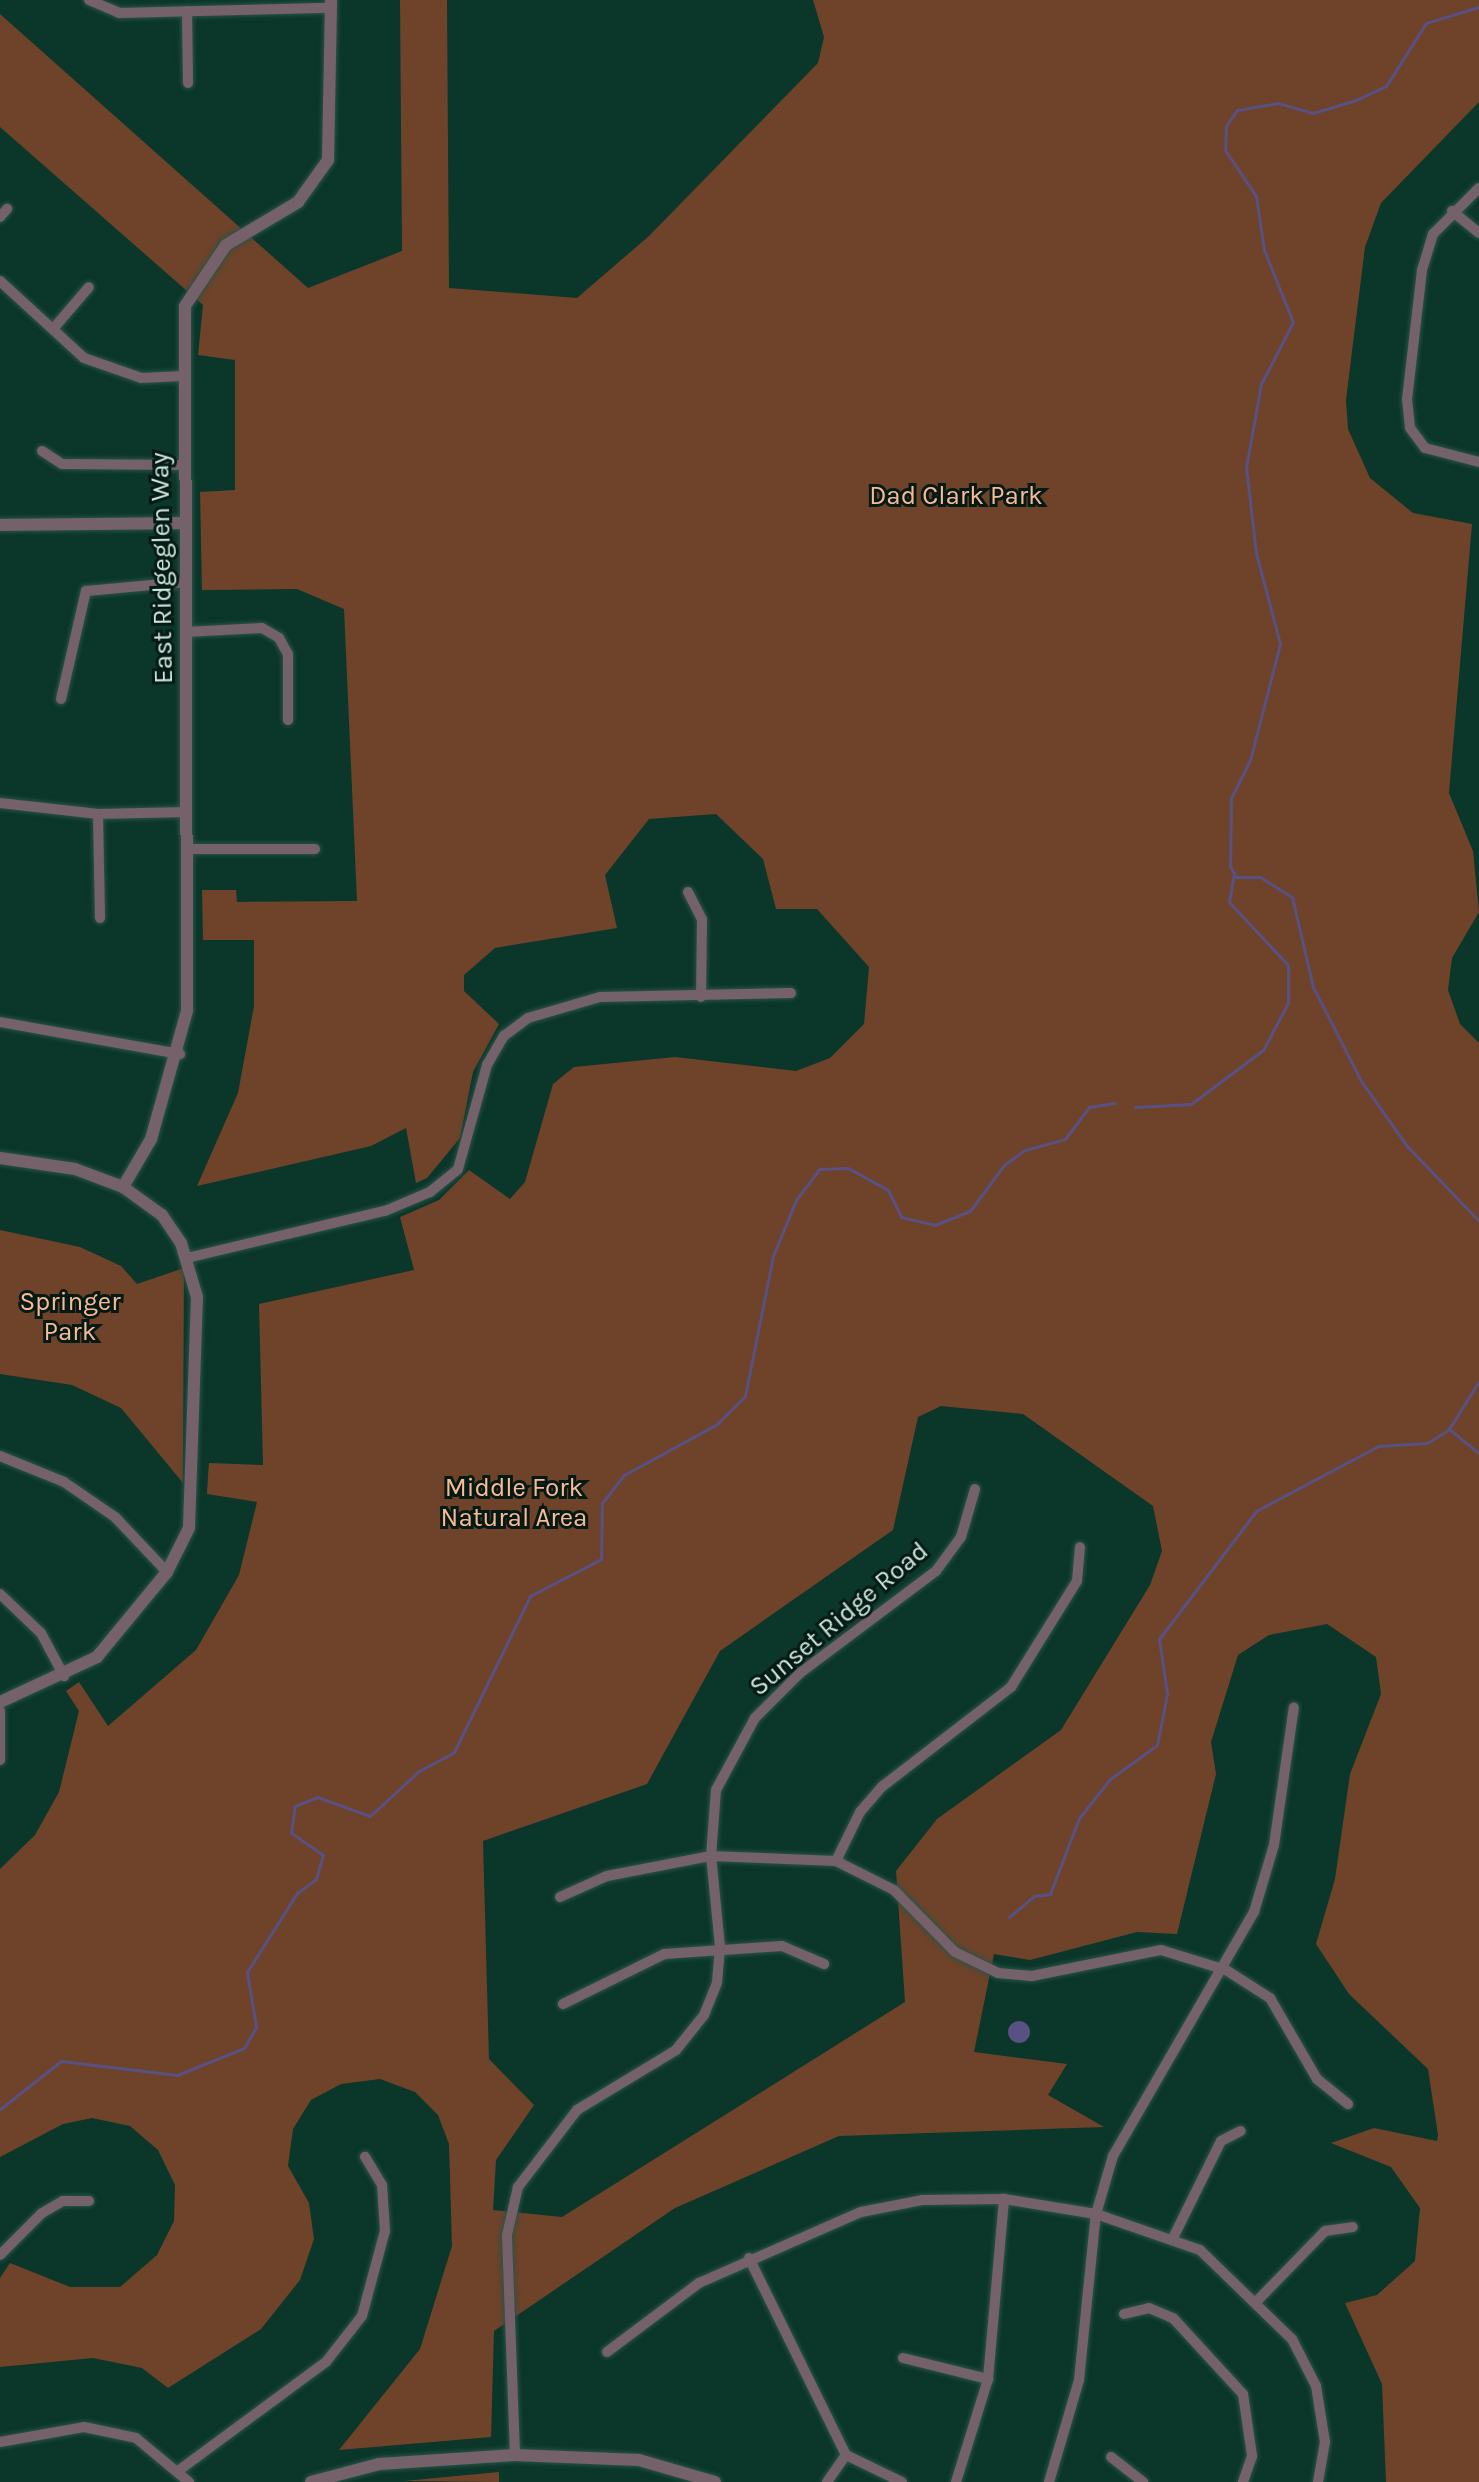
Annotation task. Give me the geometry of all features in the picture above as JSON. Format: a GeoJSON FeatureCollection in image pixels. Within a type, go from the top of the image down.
{"type":"FeatureCollection","features":[{"type":"Feature","properties":{"kind":"street"},"geometry":{"type":"LineString","coordinates":[[89,0],[119,13],[331,4]]}},
{"type":"Feature","properties":{"kind":"street","name":"East Ridgeglen Way"},"geometry":{"type":"LineString","coordinates":[[123,1187],[151,1139],[180,1054],[187,1011],[182,376],[185,306],[205,268],[226,245],[298,202],[328,160],[331,4]]}},
{"type":"Feature","properties":{"kind":"street"},"geometry":{"type":"LineString","coordinates":[[187,11],[188,83]]}},
{"type":"Feature","properties":{"kind":"street"},"geometry":{"type":"LineString","coordinates":[[1479,188],[1452,211],[1433,234],[1422,270],[1407,399],[1410,428],[1425,448],[1479,462]]}},
{"type":"Feature","properties":{"kind":"street"},"geometry":{"type":"LineString","coordinates":[[1452,211],[1479,233]]}},
{"type":"Feature","properties":{"kind":"street"},"geometry":{"type":"LineString","coordinates":[[0,281],[84,358],[120,373],[182,376]]}},
{"type":"Feature","properties":{"kind":"street"},"geometry":{"type":"LineString","coordinates":[[53,329],[89,287]]}},
{"type":"Feature","properties":{"kind":"street"},"geometry":{"type":"LineString","coordinates":[[42,451],[62,464],[183,465]]}},
{"type":"Feature","properties":{"kind":"street"},"geometry":{"type":"LineString","coordinates":[[0,525],[184,523]]}},
{"type":"Feature","properties":{"kind":"street"},"geometry":{"type":"LineString","coordinates":[[61,699],[86,591],[185,582]]}},
{"type":"Feature","properties":{"kind":"street"},"geometry":{"type":"LineString","coordinates":[[185,632],[262,628],[279,638],[288,654],[288,720]]}},
{"type":"Feature","properties":{"kind":"street"},"geometry":{"type":"LineString","coordinates":[[0,803],[98,814],[187,812]]}},
{"type":"Feature","properties":{"kind":"street"},"geometry":{"type":"LineString","coordinates":[[98,814],[100,918]]}},
{"type":"Feature","properties":{"kind":"street"},"geometry":{"type":"LineString","coordinates":[[188,849],[315,849]]}},
{"type":"Feature","properties":{"kind":"street"},"geometry":{"type":"LineString","coordinates":[[688,892],[702,919],[701,997]]}},
{"type":"Feature","properties":{"kind":"street"},"geometry":{"type":"LineString","coordinates":[[187,1258],[385,1211],[430,1192],[458,1169],[487,1065],[504,1036],[528,1018],[600,997],[791,993]]}},
{"type":"Feature","properties":{"kind":"street"},"geometry":{"type":"LineString","coordinates":[[0,1022],[180,1054]]}},
{"type":"Feature","properties":{"kind":"street"},"geometry":{"type":"LineString","coordinates":[[0,1158],[75,1169],[123,1187],[162,1215],[187,1258],[197,1297],[189,1528],[167,1572],[126,1628],[64,1676],[0,1702]]}},
{"type":"Feature","properties":{"kind":"street"},"geometry":{"type":"LineString","coordinates":[[0,1456],[64,1482],[102,1509],[167,1572]]}},
{"type":"Feature","properties":{"kind":"street","name":"Sunset Ridge Road"},"geometry":{"type":"LineString","coordinates":[[515,2455],[507,2235],[518,2187],[577,2110],[676,2050],[704,2015],[717,1982],[720,1947],[711,1856],[716,1790],[755,1718],[800,1673],[936,1571],[961,1537],[975,1489]]}},
{"type":"Feature","properties":{"kind":"street"},"geometry":{"type":"LineString","coordinates":[[836,1861],[860,1812],[883,1786],[1011,1687],[1077,1581],[1080,1547]]}},
{"type":"Feature","properties":{"kind":"street"},"geometry":{"type":"LineString","coordinates":[[0,1594],[41,1633],[64,1676]]}},
{"type":"Feature","properties":{"kind":"street"},"geometry":{"type":"LineString","coordinates":[[1049,2482],[1079,2380],[1096,2214],[1140,2105],[1226,1970],[1274,1845],[1294,1707]]}},
{"type":"Feature","properties":{"kind":"street"},"geometry":{"type":"LineString","coordinates":[[0,1711],[0,1760]]}},
{"type":"Feature","properties":{"kind":"street"},"geometry":{"type":"LineString","coordinates":[[560,1897],[607,1876],[711,1856],[836,1861],[894,1890],[955,1952],[998,1973],[1032,1976],[1161,1950],[1226,1970],[1270,1998],[1317,2079],[1348,2104]]}},
{"type":"Feature","properties":{"kind":"street"},"geometry":{"type":"LineString","coordinates":[[563,2004],[664,1954],[720,1947],[782,1946],[824,1964]]}},
{"type":"Feature","properties":{"kind":"street"},"geometry":{"type":"LineString","coordinates":[[1173,2238],[1221,2141],[1241,2131]]}},
{"type":"Feature","properties":{"kind":"street"},"geometry":{"type":"LineString","coordinates":[[178,2471],[326,2362],[362,2316],[385,2231],[382,2185],[365,2157]]}},
{"type":"Feature","properties":{"kind":"street"},"geometry":{"type":"LineString","coordinates":[[956,2482],[980,2426],[988,2379],[1004,2199]]}},
{"type":"Feature","properties":{"kind":"street"},"geometry":{"type":"LineString","coordinates":[[607,2352],[699,2283],[749,2258],[861,2212],[922,2200],[1004,2199],[1096,2214],[1173,2238],[1228,2270],[1292,2339],[1316,2386],[1325,2442],[1318,2482]]}},
{"type":"Feature","properties":{"kind":"street"},"geometry":{"type":"LineString","coordinates":[[0,2255],[42,2213],[63,2201],[89,2201]]}},
{"type":"Feature","properties":{"kind":"street"},"geometry":{"type":"LineString","coordinates":[[1257,2301],[1325,2231],[1353,2227]]}},
{"type":"Feature","properties":{"kind":"street"},"geometry":{"type":"LineString","coordinates":[[749,2258],[846,2455],[902,2482]]}},
{"type":"Feature","properties":{"kind":"street"},"geometry":{"type":"LineString","coordinates":[[1124,2314],[1149,2308],[1173,2318],[1243,2394],[1252,2456],[1243,2482]]}},
{"type":"Feature","properties":{"kind":"street"},"geometry":{"type":"LineString","coordinates":[[903,2358],[988,2379]]}},
{"type":"Feature","properties":{"kind":"street"},"geometry":{"type":"LineString","coordinates":[[0,2442],[84,2427],[136,2438],[189,2482]]}},
{"type":"Feature","properties":{"kind":"street"},"geometry":{"type":"LineString","coordinates":[[311,2482],[379,2464],[515,2455],[639,2460],[715,2482]]}},
{"type":"Feature","properties":{"kind":"street"},"geometry":{"type":"LineString","coordinates":[[827,2482],[846,2455]]}},
{"type":"Feature","properties":{"kind":"street"},"geometry":{"type":"LineString","coordinates":[[1111,2457],[1143,2482]]}},
{"type":"Feature","properties":{"kind":"green space","name":"Dad Clark Park"},"geometry":{"type":"Polygon","coordinates":[[[400,0],[447,0],[449,288],[577,298],[649,236],[818,63],[824,37],[813,0],[1479,0],[1479,102],[1381,203],[1365,247],[1346,400],[1348,429],[1370,478],[1413,513],[1472,524],[1449,793],[1473,851],[1479,912],[1452,958],[1448,990],[1460,1024],[1479,1043],[1479,2482],[1386,2482],[1382,2384],[1345,2303],[1377,2295],[1415,2261],[1420,2208],[1391,2167],[1331,2143],[1374,2128],[1437,2141],[1438,2135],[1428,2069],[1349,1994],[1316,1944],[1335,1879],[1350,1774],[1381,1694],[1376,1657],[1327,1624],[1269,1635],[1238,1655],[1211,1742],[1216,1774],[1177,1934],[1137,1932],[1030,1960],[994,1954],[974,2052],[1067,2064],[1048,2095],[1104,2127],[839,2136],[675,2208],[494,2331],[491,2437],[339,2450],[420,2349],[452,2246],[449,2144],[438,2115],[415,2092],[380,2079],[341,2084],[311,2100],[293,2129],[288,2166],[309,2203],[314,2239],[300,2280],[261,2329],[168,2388],[142,2368],[93,2358],[0,2367],[0,2278],[10,2263],[70,2287],[120,2287],[157,2255],[174,2221],[175,2185],[158,2150],[130,2126],[92,2118],[63,2124],[0,2157],[0,1869],[35,1835],[59,1792],[79,1711],[66,1691],[79,1682],[108,1726],[196,1650],[239,1575],[257,1502],[207,1494],[208,1475],[209,1463],[263,1465],[259,1304],[414,1270],[400,1217],[439,1200],[469,1170],[510,1199],[525,1182],[553,1084],[574,1067],[675,1057],[796,1071],[830,1058],[864,1024],[869,967],[817,909],[776,909],[763,859],[716,814],[649,819],[605,875],[617,928],[495,948],[464,975],[464,991],[499,1024],[473,1072],[460,1138],[427,1178],[416,1183],[406,1128],[371,1146],[197,1186],[238,1093],[254,1006],[254,940],[203,940],[202,890],[236,890],[237,902],[357,901],[344,609],[297,589],[202,590],[200,492],[235,490],[235,360],[198,355],[203,305],[0,127],[0,14],[308,288],[402,251],[400,0]],[[941,1406],[918,1417],[893,1530],[720,1651],[647,1784],[483,1841],[489,2059],[534,2105],[496,2160],[493,2210],[562,2217],[905,2002],[896,1871],[937,1819],[1061,1730],[1150,1585],[1162,1551],[1153,1506],[1023,1414],[941,1406]]]}},
{"type":"Feature","properties":{"kind":"green space","name":"Springer Park"},"geometry":{"type":"Polygon","coordinates":[[[0,1230],[80,1247],[121,1266],[137,1284],[184,1268],[183,1483],[121,1408],[72,1385],[0,1374],[0,1230]]]}},
{"type":"Feature","properties":{"kind":"green space"},"geometry":{"type":"Polygon","coordinates":[[[499,2472],[499,2482],[404,2481],[499,2472]]]}},
{"type":"Feature","properties":{"kind":"shaded area"},"geometry":{"type":"Polygon","coordinates":[[[1019,2021],[1027,2024],[1030,2032],[1027,2040],[1019,2043],[1011,2040],[1008,2032],[1011,2024],[1019,2021]]]}},
{"type":"Feature","properties":{"kind":"waterway"},"geometry":{"type":"LineString","coordinates":[[1479,7],[1426,23],[1386,86],[1356,100],[1313,113],[1279,103],[1237,110],[1226,126],[1225,150],[1256,196],[1264,250],[1293,322],[1261,384],[1246,467],[1256,553],[1280,644],[1250,760],[1231,798],[1230,866],[1236,877],[1260,877],[1292,897],[1313,987],[1361,1081],[1407,1146],[1479,1221]]}},
{"type":"Feature","properties":{"kind":"waterway"},"geometry":{"type":"LineString","coordinates":[[1135,1107],[1191,1104],[1263,1050],[1288,1003],[1288,965],[1229,902],[1234,874]]}},
{"type":"Feature","properties":{"kind":"waterway"},"geometry":{"type":"LineString","coordinates":[[0,2109],[61,2061],[177,2075],[244,2048],[256,2027],[247,1972],[297,1893],[316,1879],[323,1855],[291,1833],[295,1806],[317,1797],[370,1816],[419,1771],[454,1752],[530,1596],[601,1559],[602,1503],[624,1475],[717,1424],[745,1396],[773,1256],[796,1200],[819,1169],[848,1168],[888,1190],[901,1217],[935,1225],[970,1211],[1004,1165],[1025,1150],[1065,1139],[1089,1107],[1115,1103]]}},
{"type":"Feature","properties":{"kind":"waterway"},"geometry":{"type":"LineString","coordinates":[[1479,1381],[1449,1429],[1479,1453]]}},
{"type":"Feature","properties":{"kind":"waterway"},"geometry":{"type":"LineString","coordinates":[[1009,1917],[1034,1896],[1050,1894],[1079,1818],[1110,1779],[1157,1745],[1167,1694],[1159,1639],[1256,1511],[1378,1446],[1427,1443],[1449,1429]]}},
{"type":"Feature","properties":{"kind":"park label","name":"Middle Fork Natural Area"},"geometry":{"type":"Point","coordinates":[514,1503]}}]}
